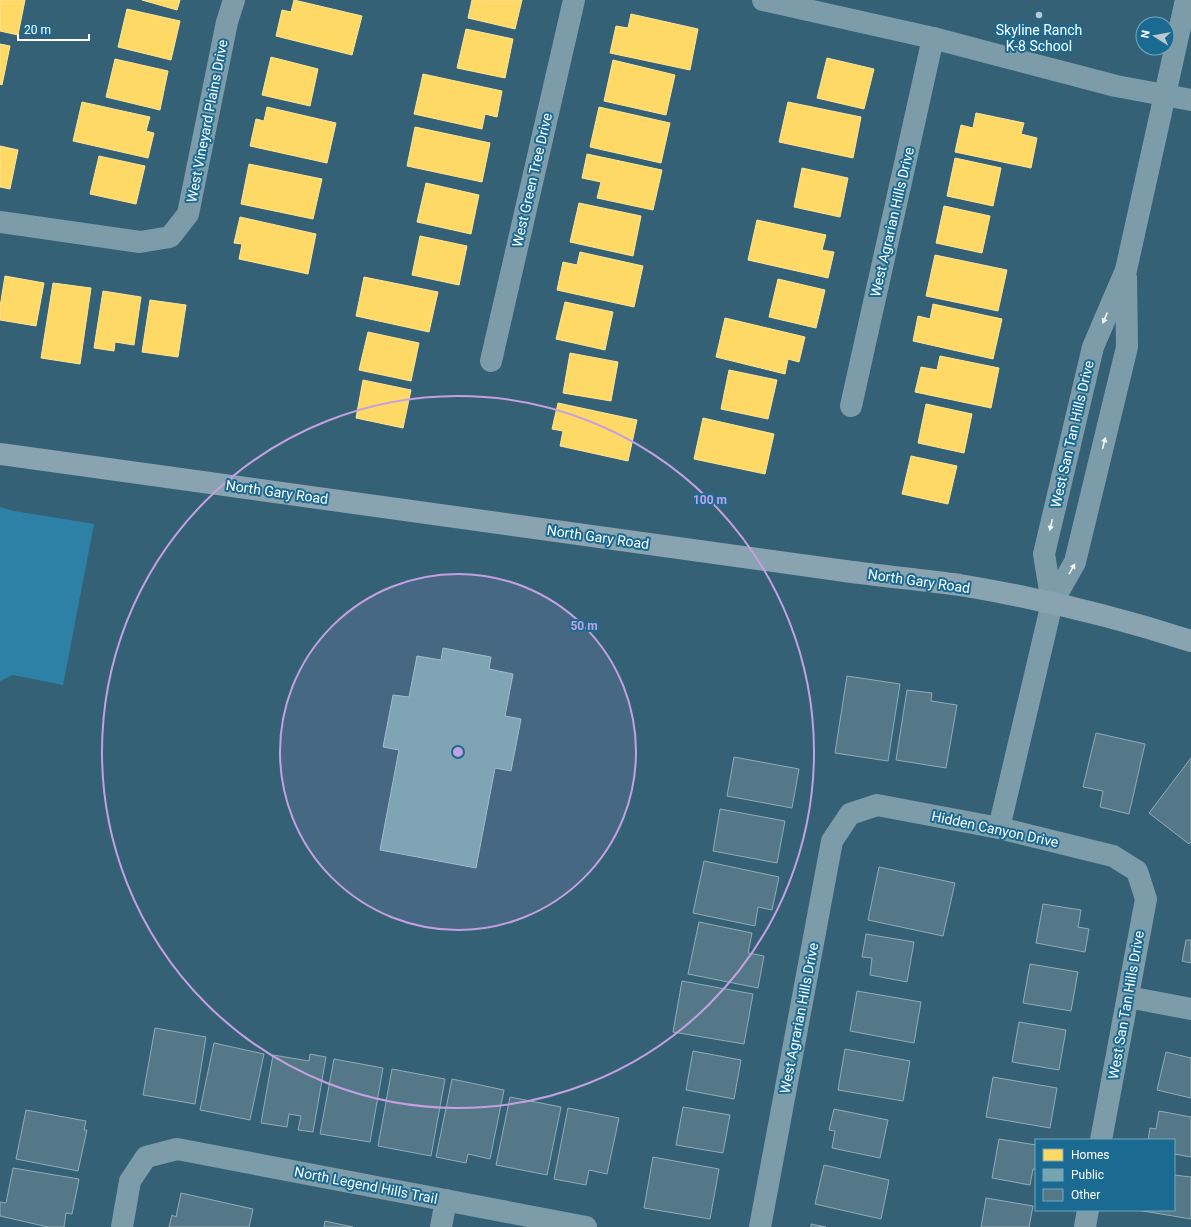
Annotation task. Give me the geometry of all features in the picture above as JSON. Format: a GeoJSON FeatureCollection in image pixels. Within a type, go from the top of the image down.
{"type":"FeatureCollection","features":[{"type":"Feature","properties":{"kind":"main road","name":"North Gary Road"},"geometry":{"type":"LineString","coordinates":[[0,454],[960,586],[1052,603],[1142,626],[1191,641]]}},
{"type":"Feature","properties":{"kind":"street","name":"West Vineyard Plains Drive"},"geometry":{"type":"LineString","coordinates":[[0,222],[140,242],[170,237],[188,214],[227,22],[234,0]]}},
{"type":"Feature","properties":{"kind":"street","name":"West Green Tree Drive"},"geometry":{"type":"LineString","coordinates":[[491,361],[574,0]]}},
{"type":"Feature","properties":{"kind":"street"},"geometry":{"type":"LineString","coordinates":[[763,0],[933,38],[1116,86],[1191,100]]}},
{"type":"Feature","properties":{"kind":"street","name":"West San Tan Hills Drive"},"geometry":{"type":"LineString","coordinates":[[1052,603],[1044,554],[1093,347],[1126,270],[1186,0]]}},
{"type":"Feature","properties":{"kind":"street","name":"West Agrarian Hills Drive"},"geometry":{"type":"LineString","coordinates":[[851,406],[933,38]]}},
{"type":"Feature","properties":{"kind":"street","name":"West San Tan Hills Drive"},"geometry":{"type":"LineString","coordinates":[[999,828],[1052,603],[1075,562],[1127,347],[1126,270]]}},
{"type":"Feature","properties":{"kind":"street","name":"Hidden Canyon Drive"},"geometry":{"type":"LineString","coordinates":[[850,814],[877,805],[999,828],[1113,856],[1137,871]]}},
{"type":"Feature","properties":{"kind":"street","name":"West Agrarian Hills Drive"},"geometry":{"type":"LineString","coordinates":[[760,1227],[832,841],[850,814]]}},
{"type":"Feature","properties":{"kind":"street","name":"West San Tan Hills Drive"},"geometry":{"type":"LineString","coordinates":[[1101,1139],[1146,898],[1137,871]]}},
{"type":"Feature","properties":{"kind":"street"},"geometry":{"type":"LineString","coordinates":[[1128,997],[1191,1009]]}},
{"type":"Feature","properties":{"kind":"street","name":"North Legend Hills Trail"},"geometry":{"type":"LineString","coordinates":[[122,1227],[130,1181],[146,1157],[176,1149],[586,1227]]}},
{"type":"Feature","properties":{"kind":"street"},"geometry":{"type":"LineString","coordinates":[[441,1227],[446,1200]]}},
{"type":"Feature","properties":{"kind":"street"},"geometry":{"type":"LineString","coordinates":[[1085,1227],[1088,1211]]}},
{"type":"Feature","properties":{"kind":"shaded area"},"geometry":{"type":"Polygon","coordinates":[[[0,507],[14,511],[94,524],[63,685],[13,675],[0,681],[0,507]]]}},
{"type":"Feature","properties":{"kind":"building: Homes"},"geometry":{"type":"Polygon","coordinates":[[[0,0],[25,0],[18,35],[0,31],[0,0]]]}},
{"type":"Feature","properties":{"kind":"building: Homes"},"geometry":{"type":"Polygon","coordinates":[[[142,0],[180,0],[177,10],[142,0]]]}},
{"type":"Feature","properties":{"kind":"building: Homes"},"geometry":{"type":"Polygon","coordinates":[[[294,0],[362,16],[352,55],[276,36],[282,10],[291,12],[294,0]]]}},
{"type":"Feature","properties":{"kind":"building: Homes"},"geometry":{"type":"Polygon","coordinates":[[[472,0],[522,0],[515,29],[468,18],[472,0]]]}},
{"type":"Feature","properties":{"kind":"building: Homes"},"geometry":{"type":"Polygon","coordinates":[[[127,9],[180,21],[171,60],[118,47],[127,9]]]}},
{"type":"Feature","properties":{"kind":"building: Homes"},"geometry":{"type":"Polygon","coordinates":[[[631,14],[698,29],[690,70],[610,53],[616,26],[628,28],[631,14]]]}},
{"type":"Feature","properties":{"kind":"building: Homes"},"geometry":{"type":"Polygon","coordinates":[[[466,29],[513,39],[505,78],[457,68],[466,29]]]}},
{"type":"Feature","properties":{"kind":"building: Homes"},"geometry":{"type":"Polygon","coordinates":[[[0,44],[10,46],[2,85],[0,84],[0,44]]]}},
{"type":"Feature","properties":{"kind":"building: Homes"},"geometry":{"type":"Polygon","coordinates":[[[271,57],[318,69],[310,106],[262,95],[271,57]]]}},
{"type":"Feature","properties":{"kind":"building: Homes"},"geometry":{"type":"Polygon","coordinates":[[[827,58],[874,69],[864,109],[817,98],[827,58]]]}},
{"type":"Feature","properties":{"kind":"building: Homes"},"geometry":{"type":"Polygon","coordinates":[[[115,59],[168,71],[160,110],[106,97],[115,59]]]}},
{"type":"Feature","properties":{"kind":"building: Homes"},"geometry":{"type":"Polygon","coordinates":[[[613,60],[675,75],[666,115],[604,101],[613,60]]]}},
{"type":"Feature","properties":{"kind":"building: Homes"},"geometry":{"type":"Polygon","coordinates":[[[423,74],[502,91],[497,117],[485,114],[482,129],[414,114],[423,74]]]}},
{"type":"Feature","properties":{"kind":"building: Homes"},"geometry":{"type":"Polygon","coordinates":[[[82,102],[150,117],[146,131],[154,133],[148,158],[73,141],[82,102]]]}},
{"type":"Feature","properties":{"kind":"building: Homes"},"geometry":{"type":"Polygon","coordinates":[[[788,102],[861,117],[853,158],[779,142],[788,102]]]}},
{"type":"Feature","properties":{"kind":"building: Homes"},"geometry":{"type":"Polygon","coordinates":[[[267,107],[336,123],[327,163],[250,146],[256,119],[264,121],[267,107]]]}},
{"type":"Feature","properties":{"kind":"building: Homes"},"geometry":{"type":"Polygon","coordinates":[[[599,107],[670,123],[661,163],[590,147],[599,107]]]}},
{"type":"Feature","properties":{"kind":"building: Homes"},"geometry":{"type":"Polygon","coordinates":[[[976,113],[1024,123],[1021,134],[1037,138],[1031,168],[955,152],[961,125],[973,128],[976,113]]]}},
{"type":"Feature","properties":{"kind":"building: Homes"},"geometry":{"type":"Polygon","coordinates":[[[415,127],[490,143],[482,182],[407,166],[415,127]]]}},
{"type":"Feature","properties":{"kind":"building: Homes"},"geometry":{"type":"Polygon","coordinates":[[[0,146],[18,150],[10,189],[0,187],[0,146]]]}},
{"type":"Feature","properties":{"kind":"building: Homes"},"geometry":{"type":"Polygon","coordinates":[[[587,154],[662,170],[653,210],[597,198],[601,182],[582,178],[587,154]]]}},
{"type":"Feature","properties":{"kind":"building: Homes"},"geometry":{"type":"Polygon","coordinates":[[[99,156],[145,166],[136,204],[90,194],[99,156]]]}},
{"type":"Feature","properties":{"kind":"building: Homes"},"geometry":{"type":"Polygon","coordinates":[[[955,158],[1001,168],[993,206],[947,196],[955,158]]]}},
{"type":"Feature","properties":{"kind":"building: Homes"},"geometry":{"type":"Polygon","coordinates":[[[249,164],[322,179],[313,219],[241,204],[249,164]]]}},
{"type":"Feature","properties":{"kind":"building: Homes"},"geometry":{"type":"Polygon","coordinates":[[[802,168],[848,178],[840,217],[794,207],[802,168]]]}},
{"type":"Feature","properties":{"kind":"building: Homes"},"geometry":{"type":"Polygon","coordinates":[[[426,183],[479,195],[471,234],[417,222],[426,183]]]}},
{"type":"Feature","properties":{"kind":"building: Homes"},"geometry":{"type":"Polygon","coordinates":[[[579,203],[641,216],[633,256],[570,242],[579,203]]]}},
{"type":"Feature","properties":{"kind":"building: Homes"},"geometry":{"type":"Polygon","coordinates":[[[944,206],[990,216],[982,253],[936,243],[944,206]]]}},
{"type":"Feature","properties":{"kind":"building: Homes"},"geometry":{"type":"Polygon","coordinates":[[[240,217],[316,234],[308,274],[239,259],[242,244],[234,243],[240,217]]]}},
{"type":"Feature","properties":{"kind":"building: Homes"},"geometry":{"type":"Polygon","coordinates":[[[757,220],[826,235],[822,250],[834,252],[828,278],[748,260],[757,220]]]}},
{"type":"Feature","properties":{"kind":"building: Homes"},"geometry":{"type":"Polygon","coordinates":[[[420,236],[467,246],[459,285],[412,275],[420,236]]]}},
{"type":"Feature","properties":{"kind":"building: Homes"},"geometry":{"type":"Polygon","coordinates":[[[580,252],[643,266],[634,307],[557,290],[563,262],[577,265],[580,252]]]}},
{"type":"Feature","properties":{"kind":"building: Homes"},"geometry":{"type":"Polygon","coordinates":[[[935,255],[1007,270],[998,311],[926,296],[935,255]]]}},
{"type":"Feature","properties":{"kind":"building: Homes"},"geometry":{"type":"Polygon","coordinates":[[[5,276],[44,283],[36,326],[0,320],[0,307],[5,276]]]}},
{"type":"Feature","properties":{"kind":"building: Homes"},"geometry":{"type":"Polygon","coordinates":[[[364,277],[438,292],[429,332],[356,316],[364,277]]]}},
{"type":"Feature","properties":{"kind":"building: Homes"},"geometry":{"type":"Polygon","coordinates":[[[778,279],[825,290],[816,328],[769,317],[778,279]]]}},
{"type":"Feature","properties":{"kind":"building: Homes"},"geometry":{"type":"Polygon","coordinates":[[[53,283],[91,288],[80,364],[41,358],[53,283]]]}},
{"type":"Feature","properties":{"kind":"building: Homes"},"geometry":{"type":"Polygon","coordinates":[[[103,291],[141,297],[134,345],[115,342],[114,351],[94,348],[103,291]]]}},
{"type":"Feature","properties":{"kind":"building: Homes"},"geometry":{"type":"Polygon","coordinates":[[[150,300],[186,305],[178,357],[142,352],[150,300]]]}},
{"type":"Feature","properties":{"kind":"building: Homes"},"geometry":{"type":"Polygon","coordinates":[[[565,302],[613,312],[605,350],[556,339],[565,302]]]}},
{"type":"Feature","properties":{"kind":"building: Homes"},"geometry":{"type":"Polygon","coordinates":[[[933,304],[1002,319],[993,359],[913,341],[918,316],[930,319],[933,304]]]}},
{"type":"Feature","properties":{"kind":"building: Homes"},"geometry":{"type":"Polygon","coordinates":[[[725,318],[805,337],[799,362],[788,359],[785,374],[716,357],[725,318]]]}},
{"type":"Feature","properties":{"kind":"building: Homes"},"geometry":{"type":"Polygon","coordinates":[[[368,332],[419,343],[411,381],[359,370],[368,332]]]}},
{"type":"Feature","properties":{"kind":"building: Homes"},"geometry":{"type":"Polygon","coordinates":[[[570,353],[618,362],[611,401],[563,393],[570,353]]]}},
{"type":"Feature","properties":{"kind":"building: Homes"},"geometry":{"type":"Polygon","coordinates":[[[940,356],[999,368],[991,408],[915,392],[921,367],[937,370],[940,356]]]}},
{"type":"Feature","properties":{"kind":"building: Homes"},"geometry":{"type":"Polygon","coordinates":[[[729,370],[777,380],[768,419],[721,409],[729,370]]]}},
{"type":"Feature","properties":{"kind":"building: Homes"},"geometry":{"type":"Polygon","coordinates":[[[363,380],[411,390],[403,428],[356,418],[363,380]]]}},
{"type":"Feature","properties":{"kind":"building: Homes"},"geometry":{"type":"Polygon","coordinates":[[[558,403],[637,420],[628,461],[560,446],[563,431],[552,429],[558,403]]]}},
{"type":"Feature","properties":{"kind":"building: Homes"},"geometry":{"type":"Polygon","coordinates":[[[926,404],[972,414],[964,453],[918,443],[926,404]]]}},
{"type":"Feature","properties":{"kind":"building: Homes"},"geometry":{"type":"Polygon","coordinates":[[[703,418],[774,434],[765,474],[694,459],[703,418]]]}},
{"type":"Feature","properties":{"kind":"building: Homes"},"geometry":{"type":"Polygon","coordinates":[[[911,456],[957,466],[948,504],[902,494],[911,456]]]}},
{"type":"Feature","properties":{"kind":"building: Public"},"geometry":{"type":"Polygon","coordinates":[[[443,648],[491,657],[489,669],[513,674],[505,716],[521,719],[511,771],[495,768],[476,868],[380,850],[399,750],[383,747],[393,695],[409,697],[417,656],[441,660],[443,648]]]}},
{"type":"Feature","properties":{"kind":"building: Other"},"geometry":{"type":"Polygon","coordinates":[[[847,676],[900,684],[888,761],[835,753],[847,676]]]}},
{"type":"Feature","properties":{"kind":"building: Other"},"geometry":{"type":"Polygon","coordinates":[[[907,690],[932,693],[931,701],[957,705],[946,768],[896,760],[907,690]]]}},
{"type":"Feature","properties":{"kind":"building: Other"},"geometry":{"type":"Polygon","coordinates":[[[1096,733],[1145,744],[1129,814],[1100,807],[1103,791],[1083,787],[1096,733]]]}},
{"type":"Feature","properties":{"kind":"building: Other"},"geometry":{"type":"Polygon","coordinates":[[[734,757],[799,769],[792,808],[727,796],[734,757]]]}},
{"type":"Feature","properties":{"kind":"building: Other"},"geometry":{"type":"Polygon","coordinates":[[[1191,758],[1191,842],[1189,844],[1149,813],[1191,758]]]}},
{"type":"Feature","properties":{"kind":"building: Other"},"geometry":{"type":"Polygon","coordinates":[[[720,809],[785,821],[777,863],[713,851],[720,809]]]}},
{"type":"Feature","properties":{"kind":"building: Other"},"geometry":{"type":"Polygon","coordinates":[[[704,861],[779,877],[772,910],[758,907],[755,926],[693,913],[704,861]]]}},
{"type":"Feature","properties":{"kind":"building: Other"},"geometry":{"type":"Polygon","coordinates":[[[879,867],[955,883],[943,936],[868,920],[879,867]]]}},
{"type":"Feature","properties":{"kind":"building: Other"},"geometry":{"type":"Polygon","coordinates":[[[1043,904],[1081,910],[1078,927],[1089,929],[1085,952],[1036,943],[1043,904]]]}},
{"type":"Feature","properties":{"kind":"building: Other"},"geometry":{"type":"Polygon","coordinates":[[[699,922],[752,933],[748,953],[764,956],[758,988],[688,974],[699,922]]]}},
{"type":"Feature","properties":{"kind":"building: Other"},"geometry":{"type":"Polygon","coordinates":[[[866,934],[914,942],[907,982],[870,975],[872,958],[862,957],[866,934]]]}},
{"type":"Feature","properties":{"kind":"building: Other"},"geometry":{"type":"Polygon","coordinates":[[[1186,940],[1191,940],[1191,963],[1182,961],[1186,940]]]}},
{"type":"Feature","properties":{"kind":"building: Other"},"geometry":{"type":"Polygon","coordinates":[[[1030,964],[1078,972],[1071,1011],[1023,1003],[1030,964]]]}},
{"type":"Feature","properties":{"kind":"building: Other"},"geometry":{"type":"Polygon","coordinates":[[[682,981],[753,994],[744,1044],[673,1032],[682,981]]]}},
{"type":"Feature","properties":{"kind":"building: Other"},"geometry":{"type":"Polygon","coordinates":[[[857,991],[921,1002],[914,1043],[850,1031],[857,991]]]}},
{"type":"Feature","properties":{"kind":"building: Other"},"geometry":{"type":"Polygon","coordinates":[[[1019,1022],[1066,1030],[1059,1070],[1012,1062],[1019,1022]]]}},
{"type":"Feature","properties":{"kind":"building: Other"},"geometry":{"type":"Polygon","coordinates":[[[155,1028],[206,1037],[195,1104],[143,1095],[155,1028]]]}},
{"type":"Feature","properties":{"kind":"building: Other"},"geometry":{"type":"Polygon","coordinates":[[[214,1043],[264,1054],[250,1120],[200,1110],[214,1043]]]}},
{"type":"Feature","properties":{"kind":"building: Other"},"geometry":{"type":"Polygon","coordinates":[[[845,1049],[910,1061],[903,1101],[838,1090],[845,1049]]]}},
{"type":"Feature","properties":{"kind":"building: Other"},"geometry":{"type":"Polygon","coordinates":[[[693,1051],[741,1060],[734,1099],[686,1090],[693,1051]]]}},
{"type":"Feature","properties":{"kind":"building: Other"},"geometry":{"type":"Polygon","coordinates":[[[1166,1052],[1191,1058],[1191,1098],[1157,1090],[1166,1052]]]}},
{"type":"Feature","properties":{"kind":"building: Other"},"geometry":{"type":"Polygon","coordinates":[[[310,1054],[326,1057],[313,1132],[298,1130],[301,1116],[289,1114],[287,1127],[261,1123],[273,1055],[309,1061],[310,1054]]]}},
{"type":"Feature","properties":{"kind":"building: Other"},"geometry":{"type":"Polygon","coordinates":[[[334,1059],[383,1068],[370,1142],[320,1134],[334,1059]]]}},
{"type":"Feature","properties":{"kind":"building: Other"},"geometry":{"type":"Polygon","coordinates":[[[392,1069],[445,1079],[431,1156],[378,1146],[392,1069]]]}},
{"type":"Feature","properties":{"kind":"building: Other"},"geometry":{"type":"Polygon","coordinates":[[[993,1077],[1057,1088],[1050,1128],[986,1117],[993,1077]]]}},
{"type":"Feature","properties":{"kind":"building: Other"},"geometry":{"type":"Polygon","coordinates":[[[452,1079],[504,1090],[490,1159],[468,1154],[466,1163],[436,1157],[452,1079]]]}},
{"type":"Feature","properties":{"kind":"building: Other"},"geometry":{"type":"Polygon","coordinates":[[[510,1097],[561,1107],[547,1175],[496,1165],[510,1097]]]}},
{"type":"Feature","properties":{"kind":"building: Other"},"geometry":{"type":"Polygon","coordinates":[[[683,1107],[730,1115],[723,1153],[676,1145],[683,1107]]]}},
{"type":"Feature","properties":{"kind":"building: Other"},"geometry":{"type":"Polygon","coordinates":[[[568,1108],[619,1118],[607,1174],[589,1170],[586,1185],[554,1179],[568,1108]]]}},
{"type":"Feature","properties":{"kind":"building: Other"},"geometry":{"type":"Polygon","coordinates":[[[834,1109],[888,1120],[880,1158],[832,1148],[835,1131],[829,1130],[834,1109]]]}},
{"type":"Feature","properties":{"kind":"building: Other"},"geometry":{"type":"Polygon","coordinates":[[[26,1110],[86,1121],[84,1130],[87,1130],[78,1171],[16,1159],[26,1110]]]}},
{"type":"Feature","properties":{"kind":"building: Other"},"geometry":{"type":"Polygon","coordinates":[[[1159,1111],[1191,1117],[1191,1157],[1175,1154],[1175,1139],[1148,1139],[1150,1128],[1156,1129],[1159,1111]]]}},
{"type":"Feature","properties":{"kind":"building: Other"},"geometry":{"type":"Polygon","coordinates":[[[999,1139],[1035,1145],[1035,1169],[1033,1169],[1030,1185],[992,1178],[999,1139]]]}},
{"type":"Feature","properties":{"kind":"building: Other"},"geometry":{"type":"Polygon","coordinates":[[[653,1157],[719,1169],[710,1219],[644,1208],[653,1157]]]}},
{"type":"Feature","properties":{"kind":"building: Other"},"geometry":{"type":"Polygon","coordinates":[[[824,1165],[889,1180],[881,1219],[815,1204],[824,1165]]]}},
{"type":"Feature","properties":{"kind":"building: Other"},"geometry":{"type":"Polygon","coordinates":[[[13,1168],[79,1179],[72,1214],[66,1213],[64,1227],[48,1227],[0,1216],[0,1202],[6,1203],[13,1168]]]}},
{"type":"Feature","properties":{"kind":"building: Other"},"geometry":{"type":"Polygon","coordinates":[[[1175,1175],[1191,1177],[1191,1219],[1143,1211],[1175,1211],[1175,1175]]]}},
{"type":"Feature","properties":{"kind":"building: Other"},"geometry":{"type":"Polygon","coordinates":[[[181,1193],[253,1209],[249,1227],[169,1227],[172,1215],[176,1217],[181,1193]]]}},
{"type":"Feature","properties":{"kind":"building: Other"},"geometry":{"type":"Polygon","coordinates":[[[986,1198],[1033,1206],[1029,1227],[981,1227],[986,1198]]]}},
{"type":"Feature","properties":{"kind":"building: Other"},"geometry":{"type":"Polygon","coordinates":[[[325,1221],[353,1227],[324,1227],[325,1221]]]}},
{"type":"Feature","properties":{"kind":"building: Other"},"geometry":{"type":"Polygon","coordinates":[[[811,1224],[826,1227],[811,1227],[811,1224]]]}},
{"type":"Feature","properties":{"kind":"place","name":"Skyline Ranch K-8 School"},"geometry":{"type":"Point","coordinates":[1039,15]}}]}
